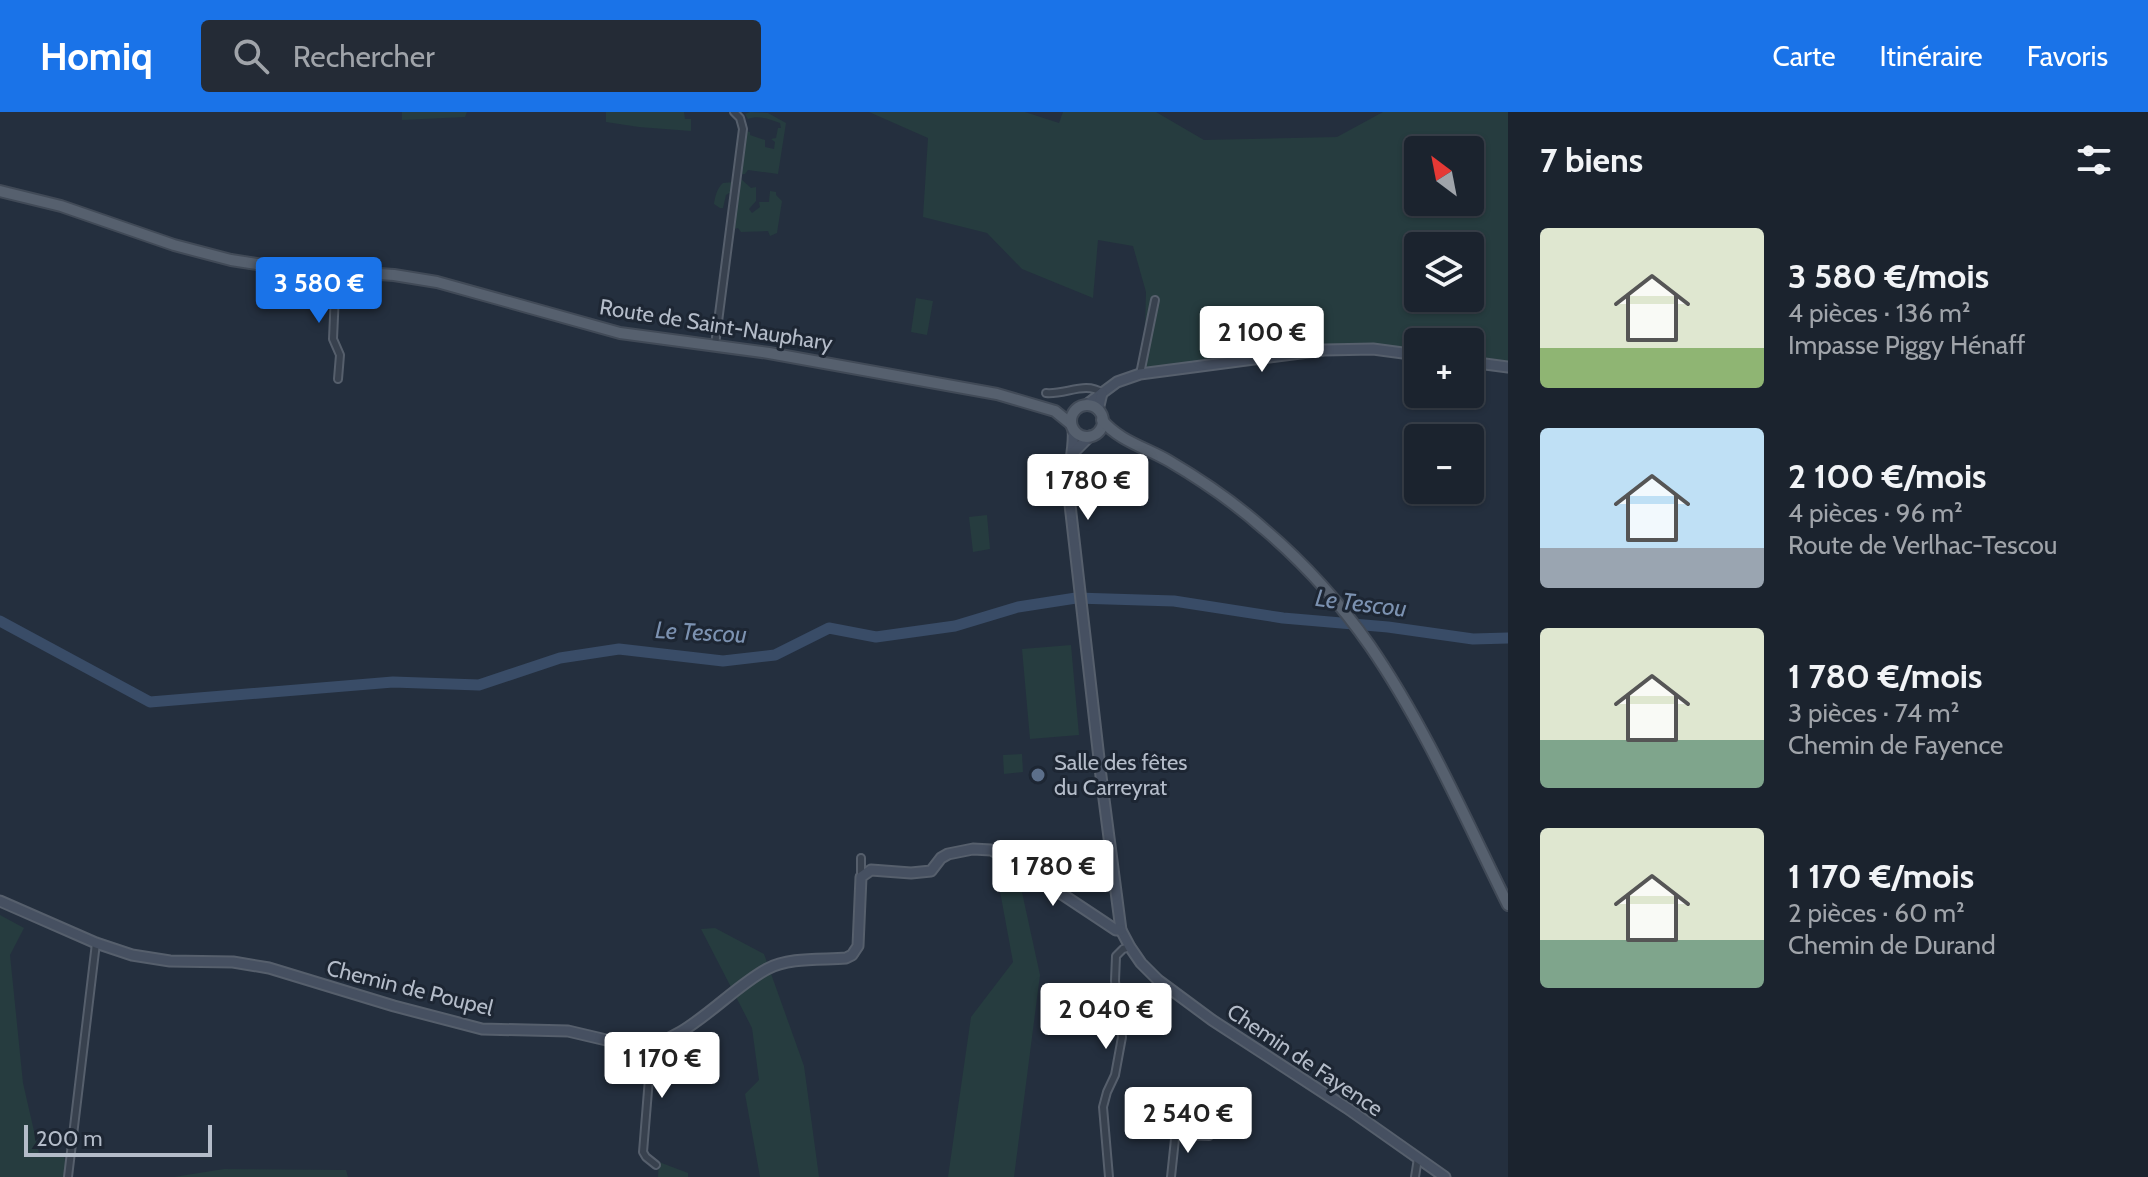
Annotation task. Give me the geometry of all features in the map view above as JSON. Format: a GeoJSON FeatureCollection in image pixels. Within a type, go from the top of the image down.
{"type":"FeatureCollection","features":[{"type":"Feature","properties":{"kind":"main road","name":"Route de Saint-Nauphary"},"geometry":{"type":"LineString","coordinates":[[0,191],[61,206],[174,245],[231,260],[437,282],[620,333],[798,358],[997,394],[1055,411],[1081,407]]}},
{"type":"Feature","properties":{"kind":"main road"},"geometry":{"type":"LineString","coordinates":[[1120,436],[1081,435],[1072,427],[1071,417],[1081,407],[1093,406],[1109,429],[1168,460],[1232,503],[1280,543],[1314,577],[1362,634],[1417,723],[1508,905]]}},
{"type":"Feature","properties":{"kind":"main road","name":"Route de Saint-Nauphary"},"geometry":{"type":"LineString","coordinates":[[1055,411],[1072,427]]}},
{"type":"Feature","properties":{"kind":"main road"},"geometry":{"type":"LineString","coordinates":[[1092,436],[1100,429],[1100,415]]}},
{"type":"Feature","properties":{"kind":"street"},"geometry":{"type":"LineString","coordinates":[[715,345],[743,129],[740,118],[734,112]]}},
{"type":"Feature","properties":{"kind":"street"},"geometry":{"type":"LineString","coordinates":[[336,271],[333,339],[340,355],[338,379]]}},
{"type":"Feature","properties":{"kind":"street"},"geometry":{"type":"LineString","coordinates":[[1140,374],[1155,300]]}},
{"type":"Feature","properties":{"kind":"street"},"geometry":{"type":"LineString","coordinates":[[1081,407],[1117,382],[1140,374],[1324,350],[1373,349],[1404,353]]}},
{"type":"Feature","properties":{"kind":"street"},"geometry":{"type":"LineString","coordinates":[[1484,364],[1508,367]]}},
{"type":"Feature","properties":{"kind":"street"},"geometry":{"type":"LineString","coordinates":[[1046,393],[1090,387],[1102,393]]}},
{"type":"Feature","properties":{"kind":"street"},"geometry":{"type":"LineString","coordinates":[[1100,415],[1102,393]]}},
{"type":"Feature","properties":{"kind":"street","name":"Chemin de Fayence"},"geometry":{"type":"LineString","coordinates":[[1072,427],[1068,487],[1121,930],[1141,963],[1158,980],[1212,1020],[1347,1108],[1445,1177]]}},
{"type":"Feature","properties":{"kind":"street"},"geometry":{"type":"LineString","coordinates":[[1072,454],[1092,436]]}},
{"type":"Feature","properties":{"kind":"street"},"geometry":{"type":"LineString","coordinates":[[861,877],[871,870],[931,871],[948,854],[988,849],[1009,859],[1116,930],[1121,930]]}},
{"type":"Feature","properties":{"kind":"street"},"geometry":{"type":"LineString","coordinates":[[656,1165],[643,1152],[650,1066],[648,1046],[675,1034],[769,968],[793,961],[852,955],[858,946],[861,858]]}},
{"type":"Feature","properties":{"kind":"street","name":"Chemin de Poupel"},"geometry":{"type":"LineString","coordinates":[[0,901],[96,943],[132,955],[170,961],[223,961],[269,968],[482,1029],[568,1031],[636,1047],[648,1046]]}},
{"type":"Feature","properties":{"kind":"street"},"geometry":{"type":"LineString","coordinates":[[68,1177],[96,943]]}},
{"type":"Feature","properties":{"kind":"street"},"geometry":{"type":"LineString","coordinates":[[1109,1177],[1103,1107],[1115,1075],[1122,1037],[1115,981],[1116,956],[1130,947]]}},
{"type":"Feature","properties":{"kind":"street"},"geometry":{"type":"LineString","coordinates":[[1171,1177],[1177,1135],[1209,1136]]}},
{"type":"Feature","properties":{"kind":"street"},"geometry":{"type":"LineString","coordinates":[[1415,1177],[1418,1158]]}},
{"type":"Feature","properties":{"kind":"green space"},"geometry":{"type":"Polygon","coordinates":[[[402,112],[467,112],[465,117],[402,120],[402,112]]]}},
{"type":"Feature","properties":{"kind":"green space"},"geometry":{"type":"Polygon","coordinates":[[[606,112],[684,112],[685,119],[691,119],[691,131],[606,122],[606,112]]]}},
{"type":"Feature","properties":{"kind":"green space"},"geometry":{"type":"Polygon","coordinates":[[[869,112],[1025,112],[1059,123],[1063,112],[1156,112],[1204,140],[1337,137],[1383,112],[1508,112],[1508,362],[1484,359],[1484,328],[1404,328],[1404,349],[1346,345],[1144,369],[1146,292],[1133,246],[1098,240],[1093,298],[1022,269],[987,233],[923,217],[928,138],[869,112]]]}},
{"type":"Feature","properties":{"kind":"green space"},"geometry":{"type":"Polygon","coordinates":[[[768,113],[786,123],[778,174],[748,170],[740,174],[745,131],[765,140],[765,147],[774,149],[775,142],[771,139],[776,138],[778,128],[781,128],[780,123],[768,119],[748,119],[745,114],[768,113]]]}},
{"type":"Feature","properties":{"kind":"green space"},"geometry":{"type":"Polygon","coordinates":[[[741,179],[751,188],[756,187],[756,201],[749,209],[752,213],[760,207],[759,202],[769,202],[770,191],[776,192],[782,201],[777,233],[770,236],[768,231],[741,232],[738,228],[728,228],[729,208],[738,198],[729,193],[723,208],[720,208],[714,204],[716,196],[723,183],[741,179]]]}},
{"type":"Feature","properties":{"kind":"green space"},"geometry":{"type":"Polygon","coordinates":[[[916,298],[933,301],[927,335],[911,332],[916,298]]]}},
{"type":"Feature","properties":{"kind":"green space"},"geometry":{"type":"Polygon","coordinates":[[[987,515],[990,549],[973,552],[969,517],[987,515]]]}},
{"type":"Feature","properties":{"kind":"green space"},"geometry":{"type":"Polygon","coordinates":[[[1071,645],[1079,735],[1030,739],[1022,649],[1071,645]]]}},
{"type":"Feature","properties":{"kind":"green space"},"geometry":{"type":"Polygon","coordinates":[[[1022,754],[1023,772],[1004,774],[1003,755],[1022,754]]]}},
{"type":"Feature","properties":{"kind":"green space"},"geometry":{"type":"Polygon","coordinates":[[[1020,883],[1040,975],[1014,1177],[948,1177],[971,1017],[1013,962],[999,886],[1020,883]]]}},
{"type":"Feature","properties":{"kind":"green space"},"geometry":{"type":"Polygon","coordinates":[[[0,915],[24,928],[10,955],[23,1083],[39,1153],[64,1157],[70,1177],[0,1177],[0,915]]]}},
{"type":"Feature","properties":{"kind":"green space"},"geometry":{"type":"Polygon","coordinates":[[[715,928],[764,954],[804,1066],[819,1177],[760,1177],[745,1094],[759,1080],[752,1028],[701,929],[715,928]]]}},
{"type":"Feature","properties":{"kind":"green space"},"geometry":{"type":"Polygon","coordinates":[[[659,1162],[688,1173],[688,1177],[658,1177],[659,1162]]]}},
{"type":"Feature","properties":{"kind":"green space"},"geometry":{"type":"Polygon","coordinates":[[[224,1169],[346,1170],[348,1177],[174,1177],[224,1169]]]}},
{"type":"Feature","properties":{"kind":"waterway","name":"Le Tescou"},"geometry":{"type":"LineString","coordinates":[[0,621],[150,702],[393,682],[479,685],[560,658],[619,649],[723,661],[775,655],[829,628],[876,637],[955,626],[1018,607],[1076,598],[1174,601],[1283,618],[1388,627],[1473,639],[1508,638]]}},
{"type":"Feature","properties":{"kind":"place","name":"Salle des fêtes du Carreyrat"},"geometry":{"type":"Point","coordinates":[1038,775]}}]}
